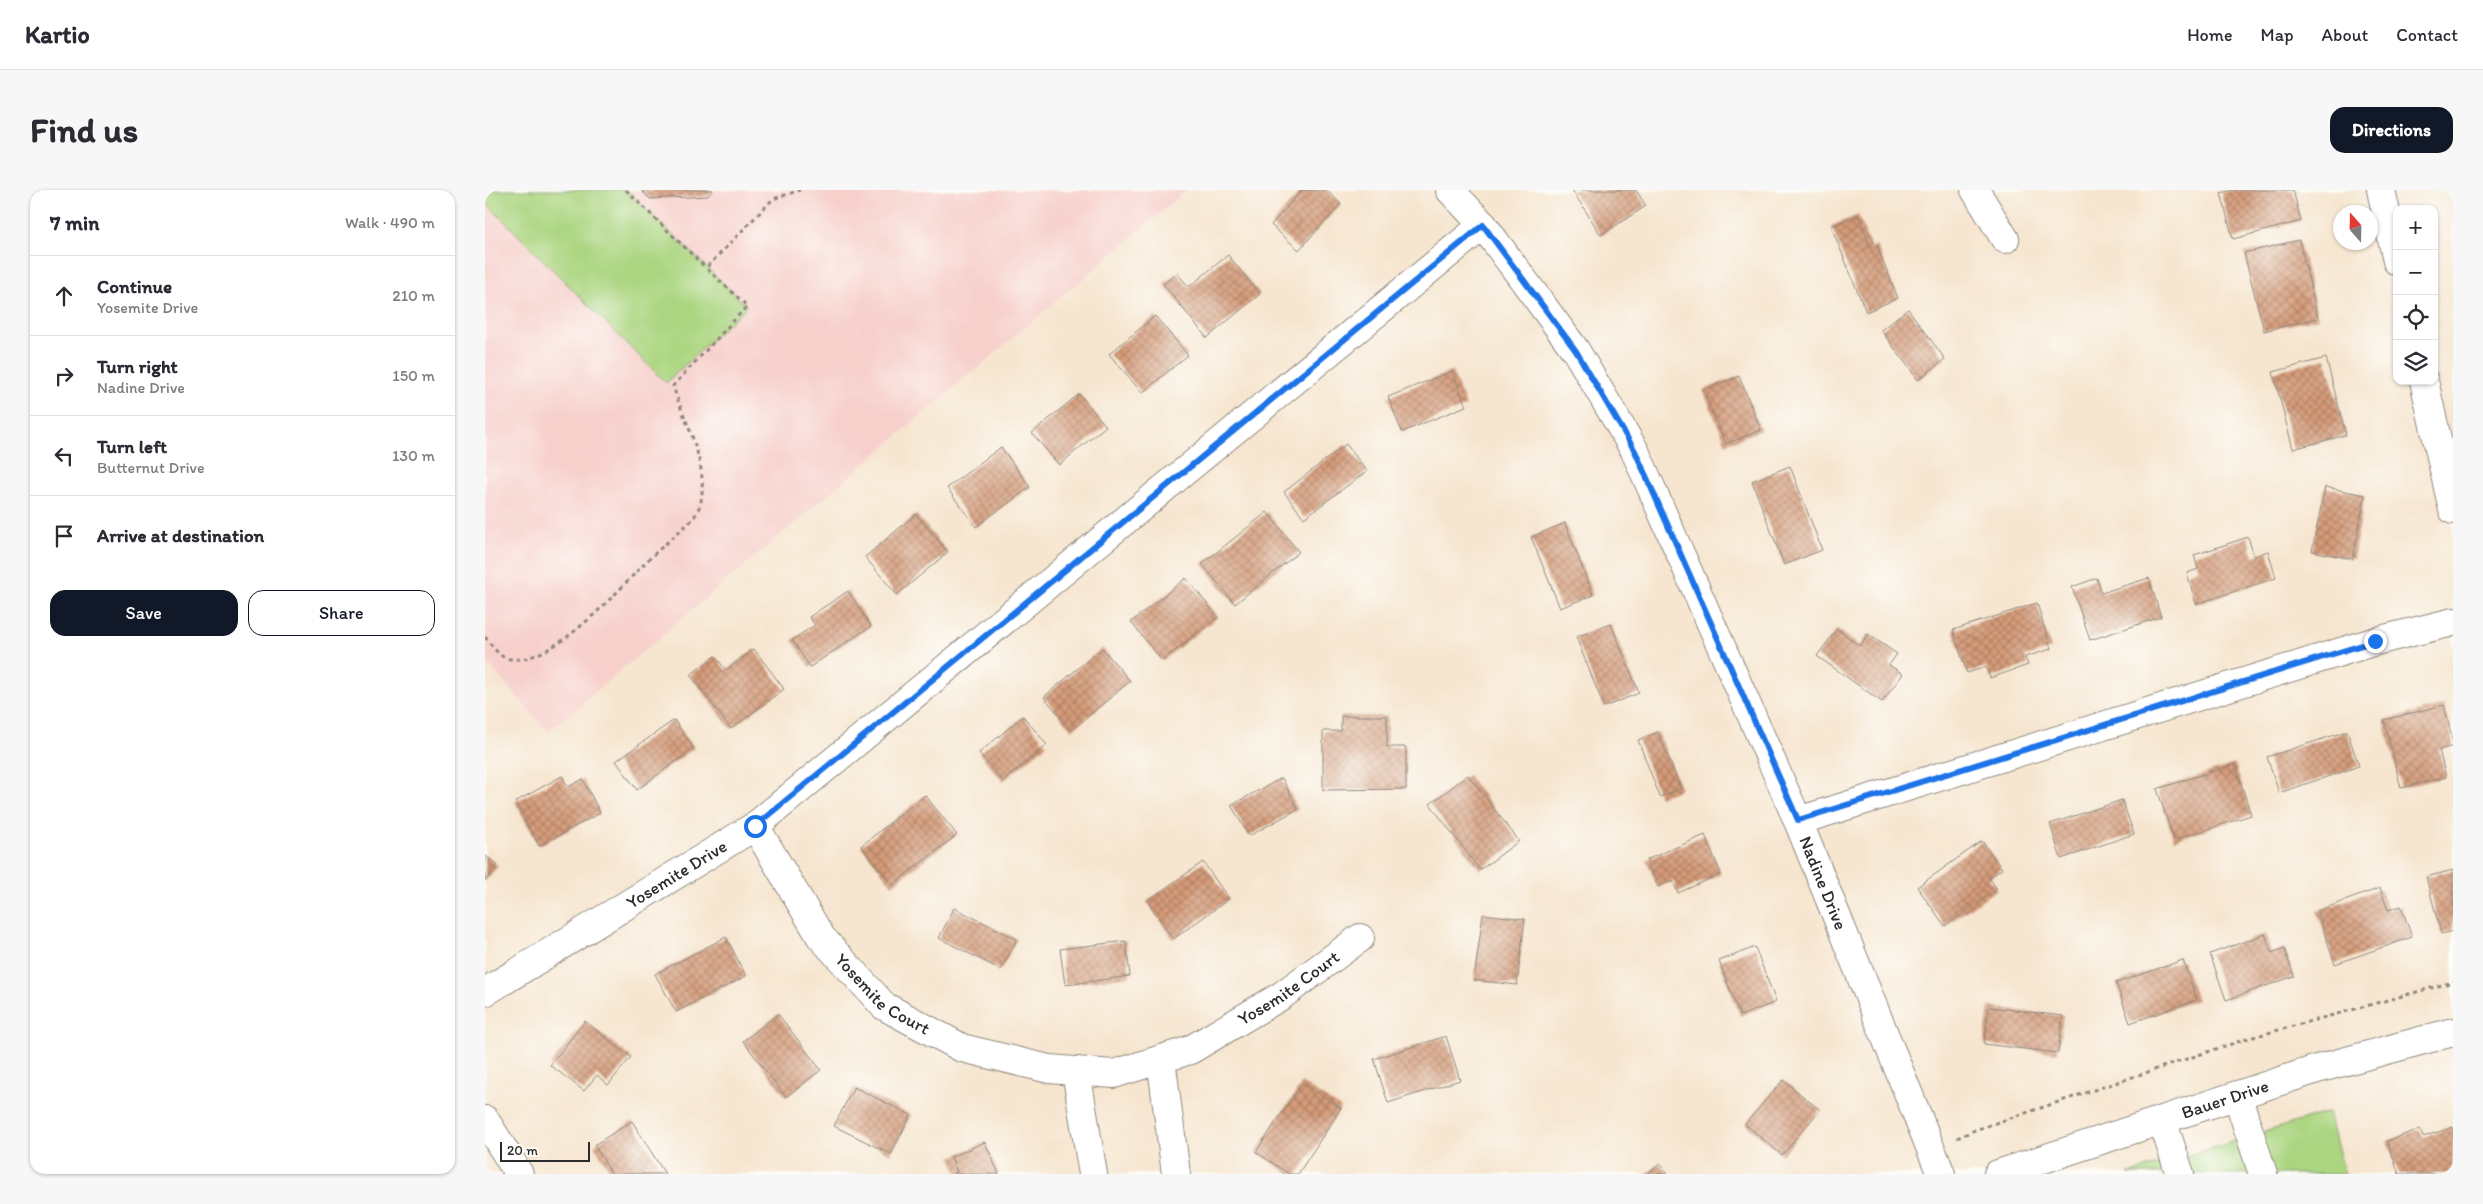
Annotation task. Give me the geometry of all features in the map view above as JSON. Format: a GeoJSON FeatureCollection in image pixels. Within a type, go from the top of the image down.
{"type":"FeatureCollection","features":[{"type":"Feature","properties":{"kind":"street","name":"Nadine Drive"},"geometry":{"type":"LineString","coordinates":[[1450,190],[1483,225],[1576,351],[1635,451],[1798,820],[1937,1162]]}},
{"type":"Feature","properties":{"kind":"street"},"geometry":{"type":"LineString","coordinates":[[1975,190],[2005,239]]}},
{"type":"Feature","properties":{"kind":"street"},"geometry":{"type":"LineString","coordinates":[[2381,190],[2395,250]]}},
{"type":"Feature","properties":{"kind":"street","name":"Yosemite Drive"},"geometry":{"type":"LineString","coordinates":[[485,992],[755,826],[1483,225]]}},
{"type":"Feature","properties":{"kind":"street"},"geometry":{"type":"LineString","coordinates":[[2425,385],[2453,510]]}},
{"type":"Feature","properties":{"kind":"street"},"geometry":{"type":"LineString","coordinates":[[1798,820],[2366,644],[2453,622]]}},
{"type":"Feature","properties":{"kind":"street","name":"Yosemite Court"},"geometry":{"type":"LineString","coordinates":[[755,826],[821,937],[884,1006],[962,1048],[1049,1069],[1114,1074],[1190,1050],[1281,996],[1360,938]]}},
{"type":"Feature","properties":{"kind":"street","name":"Bauer Drive"},"geometry":{"type":"LineString","coordinates":[[1998,1174],[2317,1069],[2453,1032]]}},
{"type":"Feature","properties":{"kind":"street"},"geometry":{"type":"LineString","coordinates":[[1161,1059],[1176,1174]]}},
{"type":"Feature","properties":{"kind":"street"},"geometry":{"type":"LineString","coordinates":[[1076,1071],[1093,1174]]}},
{"type":"Feature","properties":{"kind":"street"},"geometry":{"type":"LineString","coordinates":[[2237,1095],[2263,1174]]}},
{"type":"Feature","properties":{"kind":"street"},"geometry":{"type":"LineString","coordinates":[[485,1120],[519,1174]]}},
{"type":"Feature","properties":{"kind":"street"},"geometry":{"type":"LineString","coordinates":[[2162,1120],[2180,1174]]}},
{"type":"Feature","properties":{"kind":"path"},"geometry":{"type":"LineString","coordinates":[[485,194],[491,190]]}},
{"type":"Feature","properties":{"kind":"path"},"geometry":{"type":"LineString","coordinates":[[485,637],[502,656],[509,659],[522,659],[537,655],[584,623],[693,519],[701,502],[700,467],[693,434],[683,415],[673,386],[747,306],[705,268],[626,190]]}},
{"type":"Feature","properties":{"kind":"path"},"geometry":{"type":"LineString","coordinates":[[705,268],[773,199],[800,190]]}},
{"type":"Feature","properties":{"kind":"path"},"geometry":{"type":"LineString","coordinates":[[1937,1162],[1975,1130],[2246,1039],[2453,982]]}},
{"type":"Feature","properties":{"kind":"shaded area"},"geometry":{"type":"Polygon","coordinates":[[[485,190],[1187,190],[548,732],[485,660],[485,190]]]}},
{"type":"Feature","properties":{"kind":"green space"},"geometry":{"type":"Polygon","coordinates":[[[493,190],[626,190],[747,306],[666,383],[485,202],[485,198],[493,190]]]}},
{"type":"Feature","properties":{"kind":"green space"},"geometry":{"type":"Polygon","coordinates":[[[2328,1112],[2345,1174],[2128,1174],[2328,1112]]]}},
{"type":"Feature","properties":{"kind":"building"},"geometry":{"type":"Polygon","coordinates":[[[641,190],[713,190],[708,196],[650,199],[641,190]]]}},
{"type":"Feature","properties":{"kind":"building"},"geometry":{"type":"Polygon","coordinates":[[[1302,190],[1326,190],[1341,204],[1299,250],[1271,225],[1302,190]]]}},
{"type":"Feature","properties":{"kind":"building"},"geometry":{"type":"Polygon","coordinates":[[[1572,190],[1636,190],[1646,206],[1601,235],[1572,190]]]}},
{"type":"Feature","properties":{"kind":"building"},"geometry":{"type":"Polygon","coordinates":[[[2233,190],[2293,190],[2301,221],[2233,239],[2221,193],[2233,190]]]}},
{"type":"Feature","properties":{"kind":"building"},"geometry":{"type":"Polygon","coordinates":[[[1858,215],[1871,248],[1877,246],[1898,298],[1866,312],[1831,226],[1858,215]]]}},
{"type":"Feature","properties":{"kind":"building"},"geometry":{"type":"Polygon","coordinates":[[[2299,240],[2318,318],[2264,331],[2244,253],[2299,240]]]}},
{"type":"Feature","properties":{"kind":"building"},"geometry":{"type":"Polygon","coordinates":[[[1228,255],[1260,294],[1207,338],[1163,284],[1177,273],[1189,287],[1228,255]]]}},
{"type":"Feature","properties":{"kind":"building"},"geometry":{"type":"Polygon","coordinates":[[[1908,309],[1945,359],[1918,380],[1881,330],[1908,309]]]}},
{"type":"Feature","properties":{"kind":"building"},"geometry":{"type":"Polygon","coordinates":[[[1155,316],[1188,355],[1142,393],[1109,354],[1155,316]]]}},
{"type":"Feature","properties":{"kind":"building"},"geometry":{"type":"Polygon","coordinates":[[[2326,358],[2346,435],[2293,449],[2273,372],[2326,358]]]}},
{"type":"Feature","properties":{"kind":"building"},"geometry":{"type":"Polygon","coordinates":[[[1452,371],[1466,406],[1402,432],[1388,397],[1452,371]]]}},
{"type":"Feature","properties":{"kind":"building"},"geometry":{"type":"Polygon","coordinates":[[[1739,376],[1761,430],[1726,444],[1703,390],[1739,376]]]}},
{"type":"Feature","properties":{"kind":"building"},"geometry":{"type":"Polygon","coordinates":[[[1079,394],[1106,426],[1059,465],[1032,433],[1079,394]]]}},
{"type":"Feature","properties":{"kind":"building"},"geometry":{"type":"Polygon","coordinates":[[[1346,444],[1367,471],[1304,518],[1284,492],[1346,444]]]}},
{"type":"Feature","properties":{"kind":"building"},"geometry":{"type":"Polygon","coordinates":[[[1001,447],[1030,487],[976,527],[947,488],[1001,447]]]}},
{"type":"Feature","properties":{"kind":"building"},"geometry":{"type":"Polygon","coordinates":[[[1790,466],[1822,550],[1784,565],[1752,481],[1790,466]]]}},
{"type":"Feature","properties":{"kind":"building"},"geometry":{"type":"Polygon","coordinates":[[[2325,487],[2365,495],[2353,559],[2312,551],[2325,487]]]}},
{"type":"Feature","properties":{"kind":"building"},"geometry":{"type":"Polygon","coordinates":[[[1267,512],[1299,552],[1235,604],[1202,564],[1267,512]]]}},
{"type":"Feature","properties":{"kind":"building"},"geometry":{"type":"Polygon","coordinates":[[[916,514],[948,552],[897,595],[865,557],[916,514]]]}},
{"type":"Feature","properties":{"kind":"building"},"geometry":{"type":"Polygon","coordinates":[[[1565,523],[1593,595],[1560,608],[1531,537],[1565,523]]]}},
{"type":"Feature","properties":{"kind":"building"},"geometry":{"type":"Polygon","coordinates":[[[2248,537],[2254,556],[2268,551],[2276,578],[2196,604],[2187,573],[2198,569],[2194,555],[2248,537]]]}},
{"type":"Feature","properties":{"kind":"building"},"geometry":{"type":"Polygon","coordinates":[[[1186,578],[1218,617],[1162,661],[1131,622],[1186,578]]]}},
{"type":"Feature","properties":{"kind":"building"},"geometry":{"type":"Polygon","coordinates":[[[2097,578],[2101,593],[2149,578],[2161,617],[2090,640],[2072,587],[2097,578]]]}},
{"type":"Feature","properties":{"kind":"building"},"geometry":{"type":"Polygon","coordinates":[[[848,591],[871,626],[810,667],[792,640],[815,625],[809,617],[848,591]]]}},
{"type":"Feature","properties":{"kind":"building"},"geometry":{"type":"Polygon","coordinates":[[[2037,603],[2051,649],[2025,657],[2028,665],[1990,678],[1986,667],[1967,673],[1953,630],[2037,603]]]}},
{"type":"Feature","properties":{"kind":"building"},"geometry":{"type":"Polygon","coordinates":[[[1611,624],[1639,693],[1604,707],[1576,637],[1611,624]]]}},
{"type":"Feature","properties":{"kind":"building"},"geometry":{"type":"Polygon","coordinates":[[[1837,629],[1860,646],[1868,634],[1897,654],[1889,665],[1903,674],[1882,702],[1817,656],[1837,629]]]}},
{"type":"Feature","properties":{"kind":"building"},"geometry":{"type":"Polygon","coordinates":[[[1102,648],[1130,681],[1072,730],[1044,697],[1102,648]]]}},
{"type":"Feature","properties":{"kind":"building"},"geometry":{"type":"Polygon","coordinates":[[[754,649],[784,689],[731,729],[690,675],[715,656],[726,670],[754,649]]]}},
{"type":"Feature","properties":{"kind":"building"},"geometry":{"type":"Polygon","coordinates":[[[2444,705],[2453,742],[2453,746],[2439,750],[2446,777],[2401,788],[2384,720],[2444,705]]]}},
{"type":"Feature","properties":{"kind":"building"},"geometry":{"type":"Polygon","coordinates":[[[1023,716],[1047,745],[1003,781],[979,753],[1023,716]]]}},
{"type":"Feature","properties":{"kind":"building"},"geometry":{"type":"Polygon","coordinates":[[[1341,716],[1387,716],[1387,747],[1406,747],[1406,789],[1323,790],[1323,731],[1341,731],[1341,716]]]}},
{"type":"Feature","properties":{"kind":"building"},"geometry":{"type":"Polygon","coordinates":[[[674,720],[694,748],[637,790],[616,761],[674,720]]]}},
{"type":"Feature","properties":{"kind":"building"},"geometry":{"type":"Polygon","coordinates":[[[2347,731],[2359,766],[2279,793],[2267,757],[2347,731]]]}},
{"type":"Feature","properties":{"kind":"building"},"geometry":{"type":"Polygon","coordinates":[[[1658,732],[1681,789],[1660,797],[1638,740],[1658,732]]]}},
{"type":"Feature","properties":{"kind":"building"},"geometry":{"type":"Polygon","coordinates":[[[2235,764],[2251,815],[2174,840],[2157,789],[2235,764]]]}},
{"type":"Feature","properties":{"kind":"building"},"geometry":{"type":"Polygon","coordinates":[[[1468,775],[1519,841],[1480,870],[1430,804],[1468,775]]]}},
{"type":"Feature","properties":{"kind":"building"},"geometry":{"type":"Polygon","coordinates":[[[562,776],[568,787],[583,779],[600,813],[539,846],[515,802],[562,776]]]}},
{"type":"Feature","properties":{"kind":"building"},"geometry":{"type":"Polygon","coordinates":[[[1282,778],[1298,809],[1249,836],[1231,805],[1282,778]]]}},
{"type":"Feature","properties":{"kind":"building"},"geometry":{"type":"Polygon","coordinates":[[[925,795],[957,835],[892,885],[861,846],[925,795]]]}},
{"type":"Feature","properties":{"kind":"building"},"geometry":{"type":"Polygon","coordinates":[[[2122,800],[2134,834],[2061,859],[2050,824],[2122,800]]]}},
{"type":"Feature","properties":{"kind":"building"},"geometry":{"type":"Polygon","coordinates":[[[1705,835],[1721,874],[1678,893],[1673,881],[1658,887],[1646,860],[1705,835]]]}},
{"type":"Feature","properties":{"kind":"building"},"geometry":{"type":"Polygon","coordinates":[[[1982,841],[2002,869],[1989,878],[1997,889],[1945,926],[1917,887],[1982,841]]]}},
{"type":"Feature","properties":{"kind":"building"},"geometry":{"type":"Polygon","coordinates":[[[485,855],[498,866],[485,881],[485,855]]]}},
{"type":"Feature","properties":{"kind":"building"},"geometry":{"type":"Polygon","coordinates":[[[1203,862],[1229,899],[1173,939],[1147,901],[1203,862]]]}},
{"type":"Feature","properties":{"kind":"building"},"geometry":{"type":"Polygon","coordinates":[[[2453,870],[2453,931],[2441,934],[2426,877],[2453,870]]]}},
{"type":"Feature","properties":{"kind":"building"},"geometry":{"type":"Polygon","coordinates":[[[2380,888],[2388,910],[2401,906],[2412,937],[2335,964],[2317,911],[2380,888]]]}},
{"type":"Feature","properties":{"kind":"building"},"geometry":{"type":"Polygon","coordinates":[[[954,908],[1017,939],[1001,970],[939,938],[954,908]]]}},
{"type":"Feature","properties":{"kind":"building"},"geometry":{"type":"Polygon","coordinates":[[[1483,914],[1525,919],[1517,985],[1474,980],[1483,914]]]}},
{"type":"Feature","properties":{"kind":"building"},"geometry":{"type":"Polygon","coordinates":[[[2265,934],[2272,953],[2284,948],[2294,976],[2226,1000],[2210,954],[2265,934]]]}},
{"type":"Feature","properties":{"kind":"building"},"geometry":{"type":"Polygon","coordinates":[[[726,937],[746,976],[676,1012],[655,974],[726,937]]]}},
{"type":"Feature","properties":{"kind":"building"},"geometry":{"type":"Polygon","coordinates":[[[1126,941],[1130,976],[1065,985],[1060,949],[1126,941]]]}},
{"type":"Feature","properties":{"kind":"building"},"geometry":{"type":"Polygon","coordinates":[[[1755,947],[1776,1002],[1740,1016],[1719,961],[1755,947]]]}},
{"type":"Feature","properties":{"kind":"building"},"geometry":{"type":"Polygon","coordinates":[[[2183,960],[2197,1000],[2130,1023],[2116,983],[2183,960]]]}},
{"type":"Feature","properties":{"kind":"building"},"geometry":{"type":"Polygon","coordinates":[[[1989,1007],[2063,1016],[2058,1053],[1984,1044],[1989,1007]]]}},
{"type":"Feature","properties":{"kind":"building"},"geometry":{"type":"Polygon","coordinates":[[[778,1014],[821,1070],[786,1097],[743,1041],[778,1014]]]}},
{"type":"Feature","properties":{"kind":"building"},"geometry":{"type":"Polygon","coordinates":[[[585,1021],[631,1057],[608,1085],[597,1075],[584,1091],[550,1065],[585,1021]]]}},
{"type":"Feature","properties":{"kind":"building"},"geometry":{"type":"Polygon","coordinates":[[[1446,1036],[1460,1080],[1388,1103],[1374,1059],[1446,1036]]]}},
{"type":"Feature","properties":{"kind":"building"},"geometry":{"type":"Polygon","coordinates":[[[1783,1080],[1820,1110],[1782,1155],[1745,1124],[1783,1080]]]}},
{"type":"Feature","properties":{"kind":"building"},"geometry":{"type":"Polygon","coordinates":[[[1302,1083],[1341,1108],[1298,1174],[1289,1174],[1256,1152],[1302,1083]]]}},
{"type":"Feature","properties":{"kind":"building"},"geometry":{"type":"Polygon","coordinates":[[[854,1087],[911,1115],[891,1154],[834,1126],[854,1087]]]}},
{"type":"Feature","properties":{"kind":"building"},"geometry":{"type":"Polygon","coordinates":[[[632,1121],[665,1174],[612,1174],[594,1145],[632,1121]]]}},
{"type":"Feature","properties":{"kind":"building"},"geometry":{"type":"Polygon","coordinates":[[[2453,1127],[2453,1174],[2399,1174],[2387,1141],[2420,1129],[2423,1137],[2453,1127]]]}},
{"type":"Feature","properties":{"kind":"building"},"geometry":{"type":"Polygon","coordinates":[[[985,1142],[999,1174],[953,1174],[957,1172],[951,1157],[985,1142]]]}},
{"type":"Feature","properties":{"kind":"building"},"geometry":{"type":"Polygon","coordinates":[[[1660,1164],[1668,1174],[1646,1174],[1660,1164]]]}},
{"type":"Feature","properties":{"kind":"route"},"geometry":{"type":"LineString","coordinates":[[755,826],[1483,225],[1576,351],[1635,451],[1798,820],[2375,641]]}}]}
